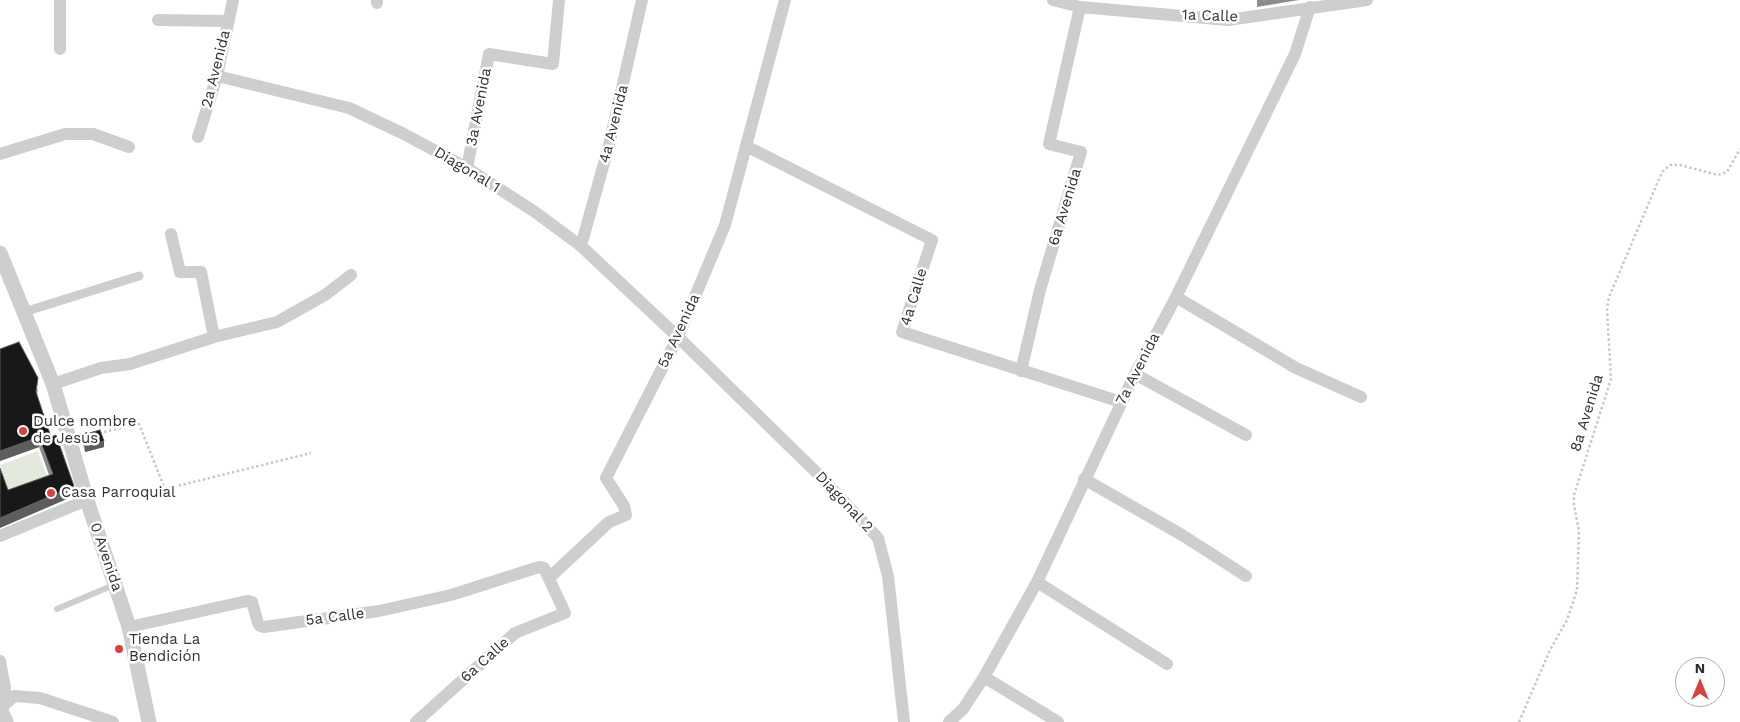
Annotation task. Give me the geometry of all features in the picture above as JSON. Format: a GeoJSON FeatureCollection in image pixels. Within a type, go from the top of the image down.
{"type":"FeatureCollection","features":[{"type":"Feature","properties":{"kind":"street"},"geometry":{"type":"LineString","coordinates":[[60,0],[60,49]]}},
{"type":"Feature","properties":{"kind":"street","name":"2a Avenida"},"geometry":{"type":"LineString","coordinates":[[198,137],[216,76],[233,0]]}},
{"type":"Feature","properties":{"kind":"street","name":"3a Avenida"},"geometry":{"type":"LineString","coordinates":[[467,168],[489,54],[553,64],[559,0]]}},
{"type":"Feature","properties":{"kind":"street","name":"4a Avenida"},"geometry":{"type":"LineString","coordinates":[[581,246],[611,136],[642,0]]}},
{"type":"Feature","properties":{"kind":"street","name":"5a Avenida"},"geometry":{"type":"LineString","coordinates":[[548,578],[609,522],[626,515],[624,506],[606,478],[678,337],[726,225],[785,0]]}},
{"type":"Feature","properties":{"kind":"street","name":"1a Calle"},"geometry":{"type":"LineString","coordinates":[[1052,0],[1080,7],[1228,20],[1367,0]]}},
{"type":"Feature","properties":{"kind":"street","name":"6a Avenida"},"geometry":{"type":"LineString","coordinates":[[1021,371],[1040,290],[1081,152],[1049,144],[1080,7]]}},
{"type":"Feature","properties":{"kind":"street","name":"7a Avenida"},"geometry":{"type":"LineString","coordinates":[[949,722],[963,709],[984,678],[1036,582],[1134,374],[1176,297],[1295,54],[1310,7]]}},
{"type":"Feature","properties":{"kind":"street"},"geometry":{"type":"LineString","coordinates":[[158,20],[228,21]]}},
{"type":"Feature","properties":{"kind":"street","name":"Diagonal 1"},"geometry":{"type":"LineString","coordinates":[[216,76],[348,108],[404,134],[467,168],[535,212],[581,246],[678,337]]}},
{"type":"Feature","properties":{"kind":"street"},"geometry":{"type":"LineString","coordinates":[[0,154],[65,134],[93,134],[129,147]]}},
{"type":"Feature","properties":{"kind":"street","name":"4a Calle"},"geometry":{"type":"LineString","coordinates":[[748,147],[932,240],[902,332],[1122,402]]}},
{"type":"Feature","properties":{"kind":"street"},"geometry":{"type":"LineString","coordinates":[[171,234],[180,272],[201,272],[214,337]]}},
{"type":"Feature","properties":{"kind":"street","name":"0 Avenida"},"geometry":{"type":"LineString","coordinates":[[0,254],[53,384],[87,500],[129,627],[149,722]]}},
{"type":"Feature","properties":{"kind":"street"},"geometry":{"type":"LineString","coordinates":[[53,384],[101,368],[130,364],[214,337],[277,322],[325,295],[351,275]]}},
{"type":"Feature","properties":{"kind":"street"},"geometry":{"type":"LineString","coordinates":[[24,312],[139,276]]}},
{"type":"Feature","properties":{"kind":"street"},"geometry":{"type":"LineString","coordinates":[[1176,297],[1296,368],[1361,397]]}},
{"type":"Feature","properties":{"kind":"street","name":"Diagonal 2"},"geometry":{"type":"LineString","coordinates":[[678,337],[819,475],[878,538],[888,576],[904,722]]}},
{"type":"Feature","properties":{"kind":"street"},"geometry":{"type":"LineString","coordinates":[[1134,374],[1246,434]]}},
{"type":"Feature","properties":{"kind":"street"},"geometry":{"type":"LineString","coordinates":[[1084,479],[1182,535],[1246,576]]}},
{"type":"Feature","properties":{"kind":"street"},"geometry":{"type":"LineString","coordinates":[[0,536],[87,500]]}},
{"type":"Feature","properties":{"kind":"street","name":"5a Calle"},"geometry":{"type":"LineString","coordinates":[[129,627],[247,601],[252,602],[258,623],[264,627],[379,611],[424,602],[539,567],[544,568],[548,578]]}},
{"type":"Feature","properties":{"kind":"street","name":"6a Calle"},"geometry":{"type":"LineString","coordinates":[[416,722],[515,633],[563,614],[565,610],[548,578]]}},
{"type":"Feature","properties":{"kind":"street"},"geometry":{"type":"LineString","coordinates":[[1036,582],[1167,664]]}},
{"type":"Feature","properties":{"kind":"street"},"geometry":{"type":"LineString","coordinates":[[0,661],[5,688],[0,709],[6,722]]}},
{"type":"Feature","properties":{"kind":"street"},"geometry":{"type":"LineString","coordinates":[[984,678],[1058,722]]}},
{"type":"Feature","properties":{"kind":"street"},"geometry":{"type":"LineString","coordinates":[[0,709],[14,696],[40,698],[113,722]]}},
{"type":"Feature","properties":{"kind":"lane"},"geometry":{"type":"LineString","coordinates":[[57,609],[116,584]]}},
{"type":"Feature","properties":{"kind":"path","name":"8a Avenida"},"geometry":{"type":"LineString","coordinates":[[1519,722],[1550,650],[1567,620],[1577,590],[1579,531],[1574,495],[1611,380],[1607,310],[1609,296],[1662,172],[1670,166],[1680,165],[1718,175],[1727,172],[1740,149]]}},
{"type":"Feature","properties":{"kind":"path"},"geometry":{"type":"LineString","coordinates":[[94,434],[139,424],[165,489],[311,454]]}},
{"type":"Feature","properties":{"kind":"shaded area"},"geometry":{"type":"Polygon","coordinates":[[[38,451],[50,484],[10,497],[0,465],[38,451]]]}},
{"type":"Feature","properties":{"kind":"building"},"geometry":{"type":"Polygon","coordinates":[[[19,342],[38,378],[36,392],[51,437],[56,435],[74,486],[0,518],[0,468],[8,490],[53,474],[39,437],[0,451],[0,349],[19,342]]]}},
{"type":"Feature","properties":{"kind":"building"},"geometry":{"type":"Polygon","coordinates":[[[100,430],[104,441],[85,446],[82,435],[100,430]]]}},
{"type":"Feature","properties":{"kind":"place","name":"Dulce nombre de Jesús"},"geometry":{"type":"Point","coordinates":[23,431]}},
{"type":"Feature","properties":{"kind":"place","name":"Casa Parroquial"},"geometry":{"type":"Point","coordinates":[51,493]}},
{"type":"Feature","properties":{"kind":"place","name":"Tienda La Bendición"},"geometry":{"type":"Point","coordinates":[119,649]}}]}
